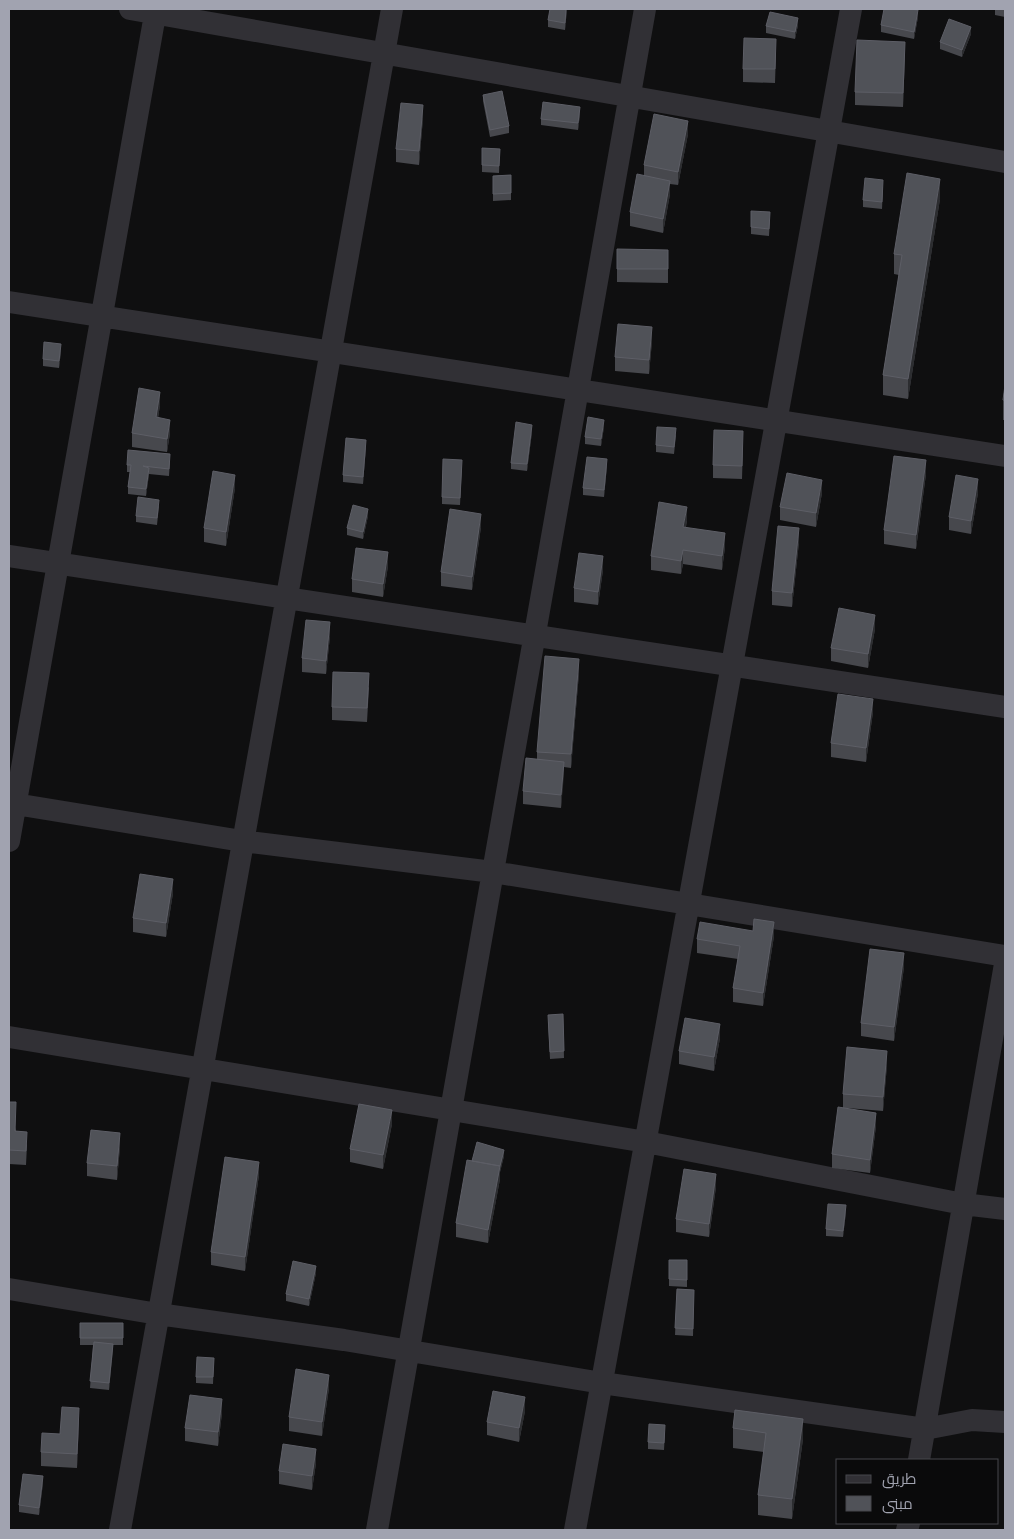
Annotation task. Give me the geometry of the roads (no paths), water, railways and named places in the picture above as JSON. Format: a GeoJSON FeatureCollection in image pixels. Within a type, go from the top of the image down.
{"type":"FeatureCollection","features":[{"type":"Feature","properties":{"kind":"street"},"geometry":{"type":"LineString","coordinates":[[130,9],[156,11],[1005,162]]}},
{"type":"Feature","properties":{"kind":"street"},"geometry":{"type":"LineString","coordinates":[[120,1530],[392,9]]}},
{"type":"Feature","properties":{"kind":"street"},"geometry":{"type":"LineString","coordinates":[[377,1530],[645,9]]}},
{"type":"Feature","properties":{"kind":"street"},"geometry":{"type":"LineString","coordinates":[[575,1530],[851,9]]}},
{"type":"Feature","properties":{"kind":"street"},"geometry":{"type":"LineString","coordinates":[[9,842],[12,803],[57,564],[156,11]]}},
{"type":"Feature","properties":{"kind":"street"},"geometry":{"type":"LineString","coordinates":[[9,302],[1005,456]]}},
{"type":"Feature","properties":{"kind":"street"},"geometry":{"type":"LineString","coordinates":[[9,556],[1005,707]]}},
{"type":"Feature","properties":{"kind":"street"},"geometry":{"type":"LineString","coordinates":[[12,803],[242,841],[493,872],[1005,956]]}},
{"type":"Feature","properties":{"kind":"street"},"geometry":{"type":"LineString","coordinates":[[919,1459],[1005,964]]}},
{"type":"Feature","properties":{"kind":"street"},"geometry":{"type":"LineString","coordinates":[[9,1037],[646,1142],[963,1204],[1005,1209]]}},
{"type":"Feature","properties":{"kind":"street"},"geometry":{"type":"LineString","coordinates":[[9,1289],[602,1383],[925,1428],[972,1420],[1005,1422]]}}]}
